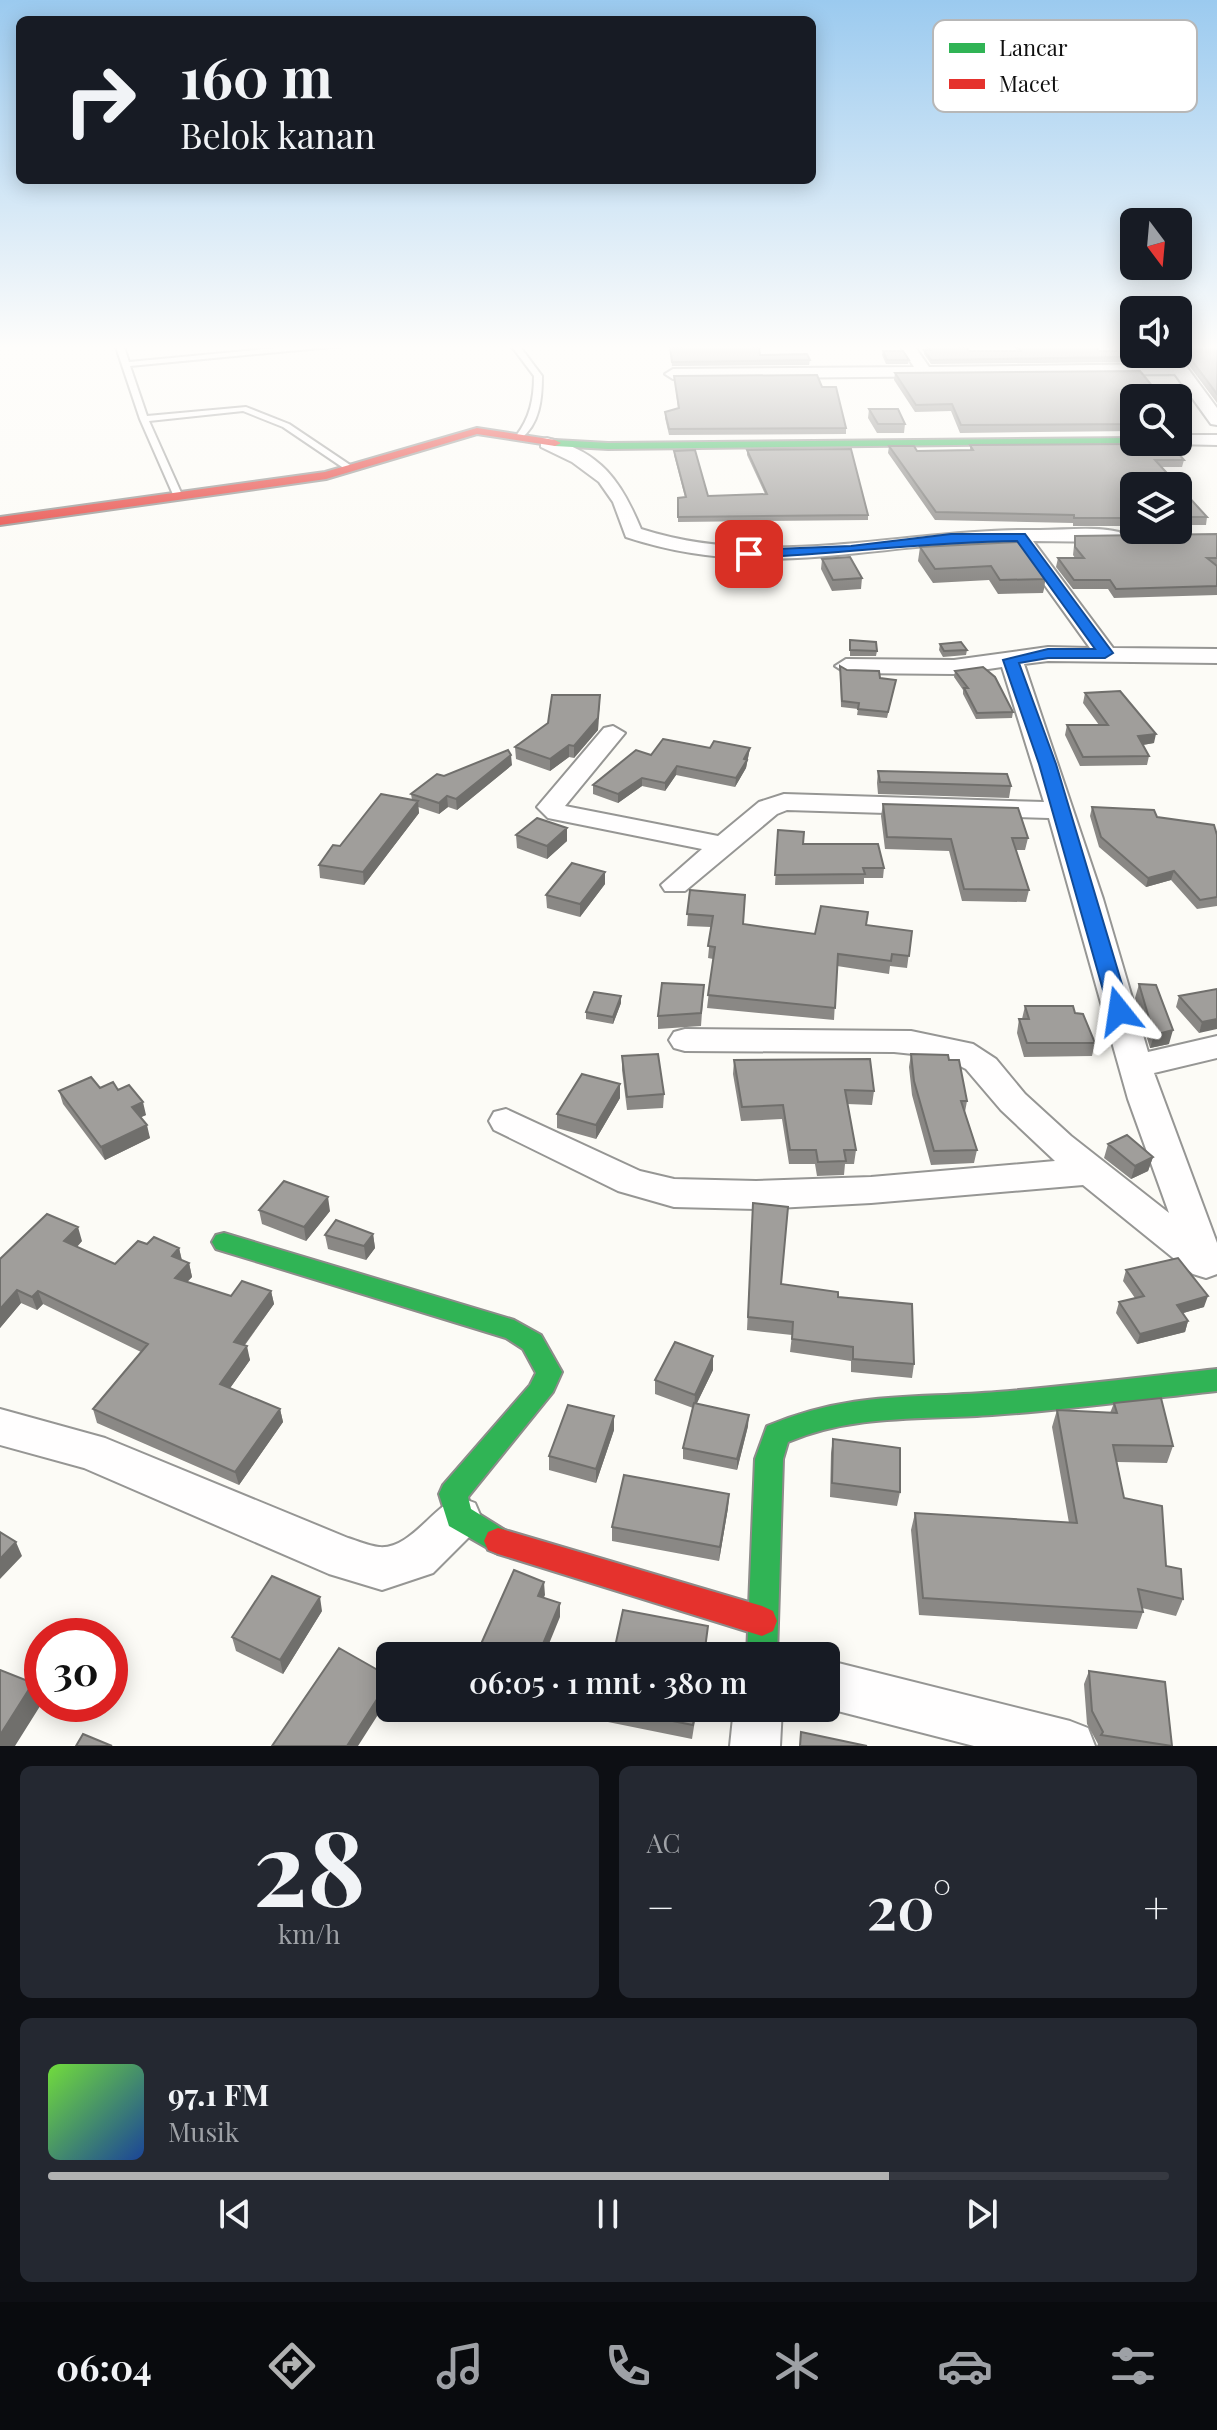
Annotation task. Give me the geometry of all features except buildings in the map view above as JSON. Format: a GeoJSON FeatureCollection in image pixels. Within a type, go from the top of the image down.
{"type":"FeatureCollection","features":[{"type":"Feature","properties":{"kind":"street"},"geometry":{"type":"LineString","coordinates":[[0,521],[351,469],[477,431],[547,443],[584,459],[609,481],[621,499],[633,533],[680,547],[749,554],[795,554],[951,538],[1120,535]]}},
{"type":"Feature","properties":{"kind":"street"},"geometry":{"type":"LineString","coordinates":[[1192,440],[1217,440]]}},
{"type":"Feature","properties":{"kind":"street"},"geometry":{"type":"LineString","coordinates":[[547,443],[693,447],[1120,441]]}},
{"type":"Feature","properties":{"kind":"street"},"geometry":{"type":"LineString","coordinates":[[1020,537],[1105,653]]}},
{"type":"Feature","properties":{"kind":"street"},"geometry":{"type":"LineString","coordinates":[[846,666],[929,669],[1048,654],[1217,656]]}},
{"type":"Feature","properties":{"kind":"street"},"geometry":{"type":"LineString","coordinates":[[1011,660],[1061,810],[1135,1066],[1212,1268]]}},
{"type":"Feature","properties":{"kind":"street"},"geometry":{"type":"LineString","coordinates":[[613,733],[550,807],[557,812],[723,845]]}},
{"type":"Feature","properties":{"kind":"street"},"geometry":{"type":"LineString","coordinates":[[675,885],[768,808],[801,800],[1061,810]]}},
{"type":"Feature","properties":{"kind":"street"},"geometry":{"type":"LineString","coordinates":[[685,1040],[931,1042],[966,1053],[981,1064],[1012,1102],[1090,1171],[1212,1268]]}},
{"type":"Feature","properties":{"kind":"street"},"geometry":{"type":"LineString","coordinates":[[1135,1066],[1217,1047]]}},
{"type":"Feature","properties":{"kind":"street"},"geometry":{"type":"LineString","coordinates":[[506,1121],[631,1182],[674,1193],[756,1195],[871,1190],[1090,1171]]}},
{"type":"Feature","properties":{"kind":"street"},"geometry":{"type":"LineString","coordinates":[[224,1242],[514,1330],[532,1342],[549,1372],[545,1382],[540,1392],[453,1494],[459,1517],[491,1539],[762,1621]]}},
{"type":"Feature","properties":{"kind":"street"},"geometry":{"type":"LineString","coordinates":[[762,1642],[769,1459],[777,1434],[799,1420],[834,1411],[987,1404],[1217,1380]]}},
{"type":"Feature","properties":{"kind":"street"},"geometry":{"type":"LineString","coordinates":[[0,1427],[90,1451],[345,1559],[382,1569],[417,1558],[459,1517]]}},
{"type":"Feature","properties":{"kind":"street"},"geometry":{"type":"LineString","coordinates":[[840,1688],[1058,1744]]}},
{"type":"Feature","properties":{"kind":"street"},"geometry":{"type":"LineString","coordinates":[[755,1746],[757,1722]]}},
{"type":"Feature","properties":{"kind":"lane"},"geometry":{"type":"LineString","coordinates":[[147,425],[178,497]]}},
{"type":"Feature","properties":{"kind":"lane"},"geometry":{"type":"LineString","coordinates":[[284,425],[351,469]]}},
{"type":"Feature","properties":{"kind":"lane"},"geometry":{"type":"LineString","coordinates":[[520,436],[530,425]]}},
{"type":"Feature","properties":{"kind":"traffic: fast"},"geometry":{"type":"LineString","coordinates":[[555,443],[608,446],[1120,441]]}},
{"type":"Feature","properties":{"kind":"traffic: fast"},"geometry":{"type":"LineString","coordinates":[[224,1242],[514,1330],[532,1342],[549,1372],[540,1392],[453,1494],[459,1517],[498,1541]]}},
{"type":"Feature","properties":{"kind":"traffic: fast"},"geometry":{"type":"LineString","coordinates":[[762,1642],[769,1459],[777,1434],[803,1423],[856,1411],[992,1404],[1217,1380]]}},
{"type":"Feature","properties":{"kind":"traffic: jam"},"geometry":{"type":"LineString","coordinates":[[0,521],[326,475],[477,431],[555,443]]}},
{"type":"Feature","properties":{"kind":"traffic: jam"},"geometry":{"type":"LineString","coordinates":[[498,1541],[762,1621]]}},
{"type":"Feature","properties":{"kind":"route"},"geometry":{"type":"LineString","coordinates":[[749,554],[851,550],[951,538],[1020,537],[1105,653],[1048,654],[1011,660],[1089,899],[1119,1011]]}}]}
